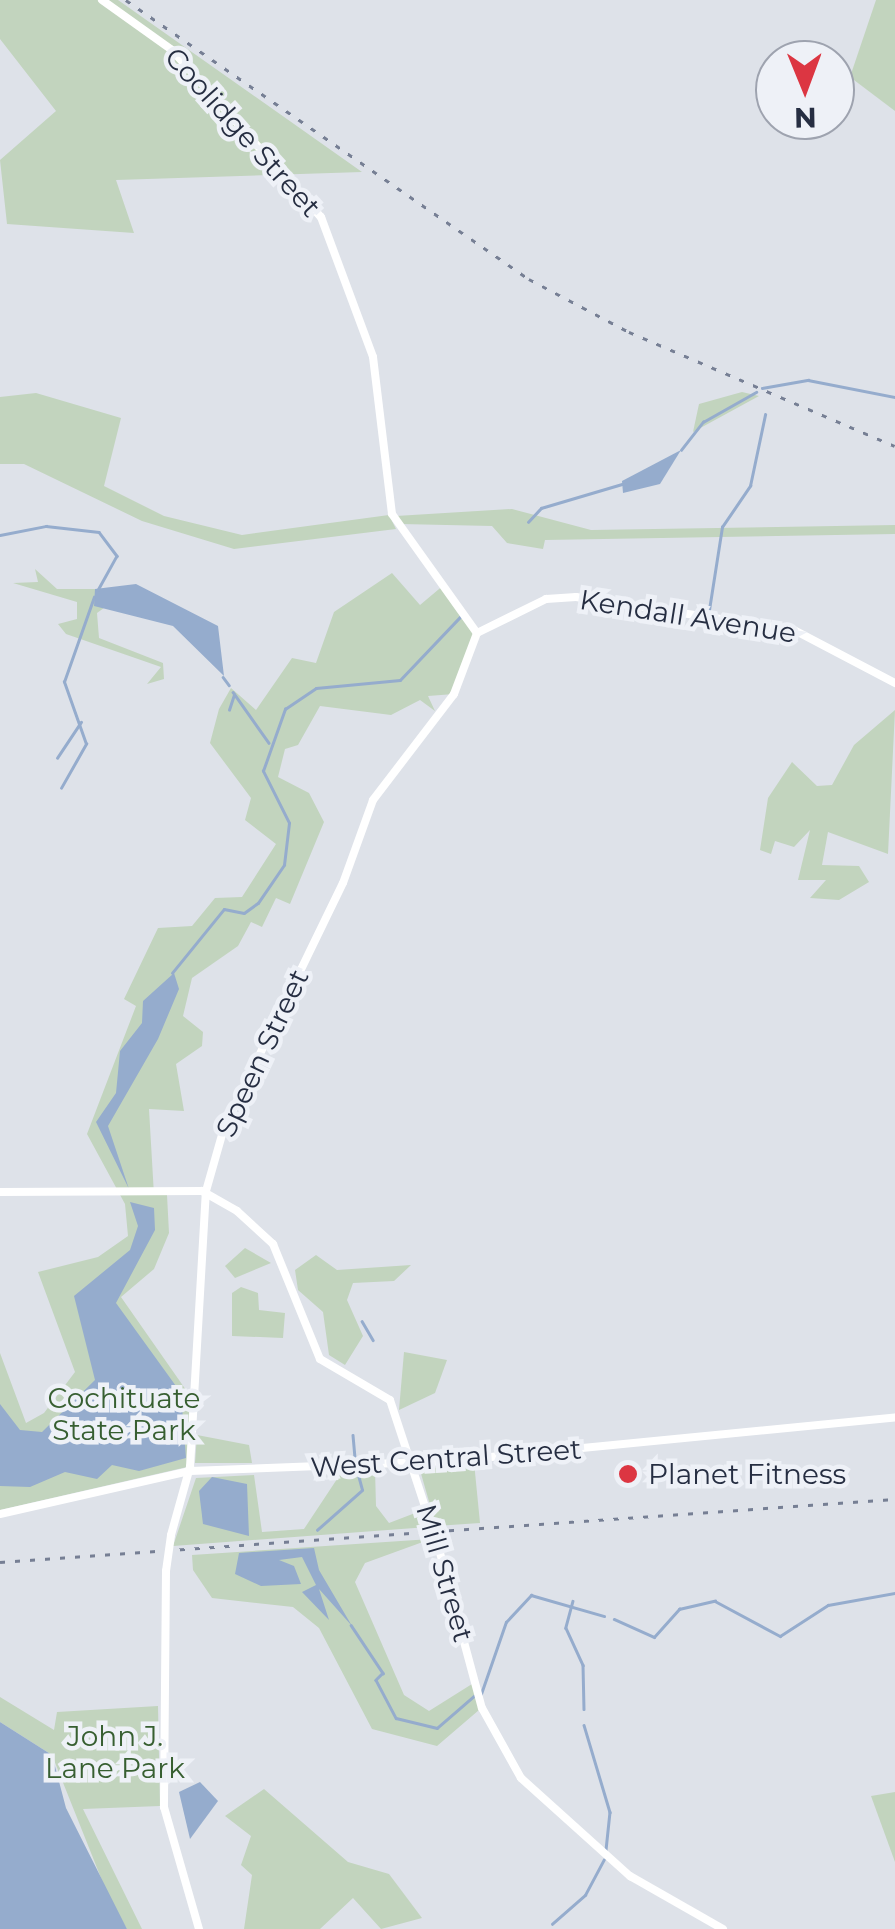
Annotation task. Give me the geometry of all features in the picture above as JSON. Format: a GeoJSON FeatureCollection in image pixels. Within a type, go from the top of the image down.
{"type":"FeatureCollection","features":[{"type":"Feature","properties":{"kind":"street","name":"Coolidge Street"},"geometry":{"type":"LineString","coordinates":[[102,0],[169,47],[321,216],[373,358],[392,514],[480,630]]}},
{"type":"Feature","properties":{"kind":"street","name":"Kendall Avenue"},"geometry":{"type":"LineString","coordinates":[[480,630],[552,597],[590,599],[794,630],[895,683]]}},
{"type":"Feature","properties":{"kind":"street","name":"Speen Street"},"geometry":{"type":"LineString","coordinates":[[199,1929],[164,1808],[166,1571],[171,1535],[190,1471],[206,1192],[239,1092],[344,883],[369,808],[454,694],[480,630]]}},
{"type":"Feature","properties":{"kind":"street"},"geometry":{"type":"LineString","coordinates":[[0,1192],[206,1192]]}},
{"type":"Feature","properties":{"kind":"street","name":"Mill Street"},"geometry":{"type":"LineString","coordinates":[[206,1192],[270,1240],[318,1356],[386,1395],[436,1538],[482,1708],[521,1778],[630,1876],[723,1929]]}},
{"type":"Feature","properties":{"kind":"street","name":"West Central Street"},"geometry":{"type":"LineString","coordinates":[[0,1514],[190,1471],[412,1464],[895,1416]]}},
{"type":"Feature","properties":{"kind":"green space"},"geometry":{"type":"Polygon","coordinates":[[[0,0],[118,0],[362,172],[116,180],[134,233],[7,224],[0,160],[56,111],[0,39],[0,0]]]}},
{"type":"Feature","properties":{"kind":"green space"},"geometry":{"type":"Polygon","coordinates":[[[876,0],[895,0],[895,111],[855,81],[855,62],[876,0]]]}},
{"type":"Feature","properties":{"kind":"green space"},"geometry":{"type":"Polygon","coordinates":[[[742,392],[759,396],[693,432],[699,404],[742,392]]]}},
{"type":"Feature","properties":{"kind":"green space"},"geometry":{"type":"Polygon","coordinates":[[[36,393],[121,418],[104,486],[164,516],[242,535],[389,515],[396,529],[234,549],[142,521],[24,464],[0,464],[0,397],[36,393]]]}},
{"type":"Feature","properties":{"kind":"green space"},"geometry":{"type":"Polygon","coordinates":[[[512,509],[591,530],[895,525],[895,534],[545,540],[543,549],[507,543],[492,526],[401,524],[396,516],[512,509]]]}},
{"type":"Feature","properties":{"kind":"green space"},"geometry":{"type":"Polygon","coordinates":[[[35,569],[57,589],[95,589],[96,606],[108,605],[97,613],[99,638],[163,663],[164,679],[147,684],[161,667],[66,634],[58,624],[77,619],[77,602],[13,583],[38,582],[35,569]]]}},
{"type":"Feature","properties":{"kind":"green space","name":"Cochituate State Park"},"geometry":{"type":"Polygon","coordinates":[[[392,573],[420,605],[445,584],[477,633],[454,694],[428,696],[435,711],[420,700],[391,715],[320,706],[298,745],[285,749],[278,777],[309,793],[324,822],[290,904],[276,898],[262,927],[251,922],[238,946],[192,978],[183,1016],[203,1032],[202,1046],[176,1064],[184,1111],[149,1109],[154,1195],[167,1195],[169,1233],[154,1269],[121,1297],[193,1400],[187,1467],[0,1510],[0,1353],[26,1423],[44,1413],[75,1372],[38,1272],[98,1257],[128,1236],[125,1204],[87,1134],[136,1006],[124,999],[158,928],[192,926],[215,898],[242,897],[276,844],[245,820],[251,798],[210,743],[219,709],[231,688],[256,710],[292,658],[316,663],[334,612],[392,573]]]}},
{"type":"Feature","properties":{"kind":"green space"},"geometry":{"type":"Polygon","coordinates":[[[895,710],[888,854],[828,832],[822,865],[859,866],[869,882],[839,900],[810,898],[826,880],[798,880],[810,830],[794,847],[775,841],[771,854],[760,850],[768,798],[792,762],[817,786],[832,785],[854,745],[895,710]]]}},
{"type":"Feature","properties":{"kind":"green space"},"geometry":{"type":"Polygon","coordinates":[[[245,1248],[271,1263],[235,1278],[225,1266],[245,1248]]]}},
{"type":"Feature","properties":{"kind":"green space"},"geometry":{"type":"Polygon","coordinates":[[[316,1255],[337,1270],[411,1265],[394,1281],[353,1283],[347,1300],[363,1336],[345,1365],[329,1355],[323,1312],[298,1290],[295,1270],[316,1255]]]}},
{"type":"Feature","properties":{"kind":"green space"},"geometry":{"type":"Polygon","coordinates":[[[241,1287],[258,1293],[259,1310],[285,1313],[283,1338],[232,1336],[232,1293],[241,1287]]]}},
{"type":"Feature","properties":{"kind":"green space"},"geometry":{"type":"Polygon","coordinates":[[[404,1352],[447,1360],[435,1393],[399,1410],[404,1352]]]}},
{"type":"Feature","properties":{"kind":"green space","name":"Cochituate State Park"},"geometry":{"type":"Polygon","coordinates":[[[197,1435],[249,1445],[252,1463],[195,1463],[197,1435]]]}},
{"type":"Feature","properties":{"kind":"green space"},"geometry":{"type":"Polygon","coordinates":[[[474,1462],[480,1523],[436,1526],[420,1470],[474,1462]]]}},
{"type":"Feature","properties":{"kind":"green space","name":"Cochituate State Park"},"geometry":{"type":"Polygon","coordinates":[[[375,1469],[376,1506],[389,1523],[423,1510],[428,1527],[173,1546],[196,1478],[254,1475],[262,1532],[304,1529],[343,1470],[375,1469]]]}},
{"type":"Feature","properties":{"kind":"green space"},"geometry":{"type":"Polygon","coordinates":[[[431,1539],[365,1563],[355,1582],[404,1695],[429,1711],[472,1684],[479,1710],[437,1746],[372,1729],[319,1628],[293,1607],[212,1598],[193,1570],[192,1555],[431,1539]]]}},
{"type":"Feature","properties":{"kind":"green space","name":"John J. Lane Park"},"geometry":{"type":"Polygon","coordinates":[[[0,1697],[54,1730],[57,1712],[158,1706],[160,1806],[83,1809],[142,1929],[127,1929],[111,1903],[52,1755],[0,1722],[0,1697]]]}},
{"type":"Feature","properties":{"kind":"green space"},"geometry":{"type":"Polygon","coordinates":[[[264,1789],[348,1862],[389,1874],[422,1918],[381,1929],[353,1898],[320,1929],[244,1929],[252,1875],[241,1865],[251,1836],[225,1816],[264,1789]]]}},
{"type":"Feature","properties":{"kind":"green space"},"geometry":{"type":"Polygon","coordinates":[[[895,1792],[895,1862],[871,1796],[895,1792]]]}},
{"type":"Feature","properties":{"kind":"water"},"geometry":{"type":"Polygon","coordinates":[[[681,450],[660,484],[623,493],[622,481],[681,450]]]}},
{"type":"Feature","properties":{"kind":"water"},"geometry":{"type":"Polygon","coordinates":[[[136,584],[218,626],[224,676],[173,626],[94,606],[95,589],[136,584]]]}},
{"type":"Feature","properties":{"kind":"water"},"geometry":{"type":"Polygon","coordinates":[[[174,973],[179,989],[158,1039],[108,1126],[129,1189],[96,1122],[116,1093],[120,1051],[142,1023],[143,1001],[174,973]]]}},
{"type":"Feature","properties":{"kind":"water"},"geometry":{"type":"Polygon","coordinates":[[[130,1202],[154,1208],[155,1230],[116,1303],[181,1393],[186,1458],[139,1471],[112,1465],[97,1479],[65,1472],[30,1487],[0,1486],[0,1404],[20,1430],[42,1432],[95,1380],[74,1296],[130,1250],[138,1226],[130,1202]]]}},
{"type":"Feature","properties":{"kind":"water"},"geometry":{"type":"Polygon","coordinates":[[[212,1477],[247,1484],[249,1536],[203,1524],[199,1491],[212,1477]]]}},
{"type":"Feature","properties":{"kind":"water"},"geometry":{"type":"Polygon","coordinates":[[[314,1548],[319,1570],[352,1626],[319,1589],[329,1620],[302,1592],[316,1585],[302,1557],[279,1560],[294,1566],[301,1584],[261,1586],[235,1574],[239,1553],[314,1548]]]}},
{"type":"Feature","properties":{"kind":"water"},"geometry":{"type":"Polygon","coordinates":[[[0,1722],[52,1755],[66,1808],[127,1929],[0,1929],[0,1722]]]}},
{"type":"Feature","properties":{"kind":"water"},"geometry":{"type":"Polygon","coordinates":[[[200,1782],[218,1801],[190,1839],[179,1792],[200,1782]]]}},
{"type":"Feature","properties":{"kind":"waterway"},"geometry":{"type":"LineString","coordinates":[[762,388],[808,380],[895,397]]}},
{"type":"Feature","properties":{"kind":"waterway"},"geometry":{"type":"LineString","coordinates":[[681,450],[703,422],[756,392]]}},
{"type":"Feature","properties":{"kind":"waterway"},"geometry":{"type":"LineString","coordinates":[[709,610],[722,527],[750,486],[765,415]]}},
{"type":"Feature","properties":{"kind":"waterway"},"geometry":{"type":"LineString","coordinates":[[528,522],[541,508],[622,484]]}},
{"type":"Feature","properties":{"kind":"waterway"},"geometry":{"type":"LineString","coordinates":[[0,535],[46,526],[99,532],[117,556],[98,590]]}},
{"type":"Feature","properties":{"kind":"waterway"},"geometry":{"type":"LineString","coordinates":[[61,788],[86,744],[64,682],[94,597]]}},
{"type":"Feature","properties":{"kind":"waterway"},"geometry":{"type":"LineString","coordinates":[[172,973],[224,909],[244,913],[258,903],[284,865],[289,823],[263,771],[285,709],[316,688],[400,680],[462,615]]}},
{"type":"Feature","properties":{"kind":"waterway"},"geometry":{"type":"LineString","coordinates":[[223,677],[229,685]]}},
{"type":"Feature","properties":{"kind":"waterway"},"geometry":{"type":"LineString","coordinates":[[233,692],[269,743]]}},
{"type":"Feature","properties":{"kind":"waterway"},"geometry":{"type":"LineString","coordinates":[[229,710],[234,695]]}},
{"type":"Feature","properties":{"kind":"waterway"},"geometry":{"type":"LineString","coordinates":[[57,758],[81,722]]}},
{"type":"Feature","properties":{"kind":"waterway"},"geometry":{"type":"LineString","coordinates":[[362,1321],[373,1340]]}},
{"type":"Feature","properties":{"kind":"waterway"},"geometry":{"type":"LineString","coordinates":[[353,1435],[355,1456]]}},
{"type":"Feature","properties":{"kind":"waterway"},"geometry":{"type":"LineString","coordinates":[[317,1530],[362,1490],[357,1471]]}},
{"type":"Feature","properties":{"kind":"waterway"},"geometry":{"type":"LineString","coordinates":[[614,1619],[654,1637],[679,1609],[715,1601],[780,1636],[828,1605],[895,1593]]}},
{"type":"Feature","properties":{"kind":"waterway"},"geometry":{"type":"LineString","coordinates":[[481,1694],[506,1622],[531,1595],[604,1616]]}},
{"type":"Feature","properties":{"kind":"waterway"},"geometry":{"type":"LineString","coordinates":[[573,1601],[566,1628],[583,1665],[584,1709]]}},
{"type":"Feature","properties":{"kind":"waterway"},"geometry":{"type":"LineString","coordinates":[[351,1625],[383,1673],[376,1680],[396,1718],[437,1728],[475,1695]]}},
{"type":"Feature","properties":{"kind":"waterway"},"geometry":{"type":"LineString","coordinates":[[584,1725],[610,1812],[606,1850]]}},
{"type":"Feature","properties":{"kind":"waterway"},"geometry":{"type":"LineString","coordinates":[[552,1924],[585,1895],[604,1860]]}},
{"type":"Feature","properties":{"kind":"railway"},"geometry":{"type":"LineString","coordinates":[[126,0],[529,279],[629,332],[895,446]]}},
{"type":"Feature","properties":{"kind":"railway"},"geometry":{"type":"LineString","coordinates":[[0,1562],[895,1499]]}},
{"type":"Feature","properties":{"kind":"place","name":"Planet Fitness"},"geometry":{"type":"Point","coordinates":[628,1474]}}]}
